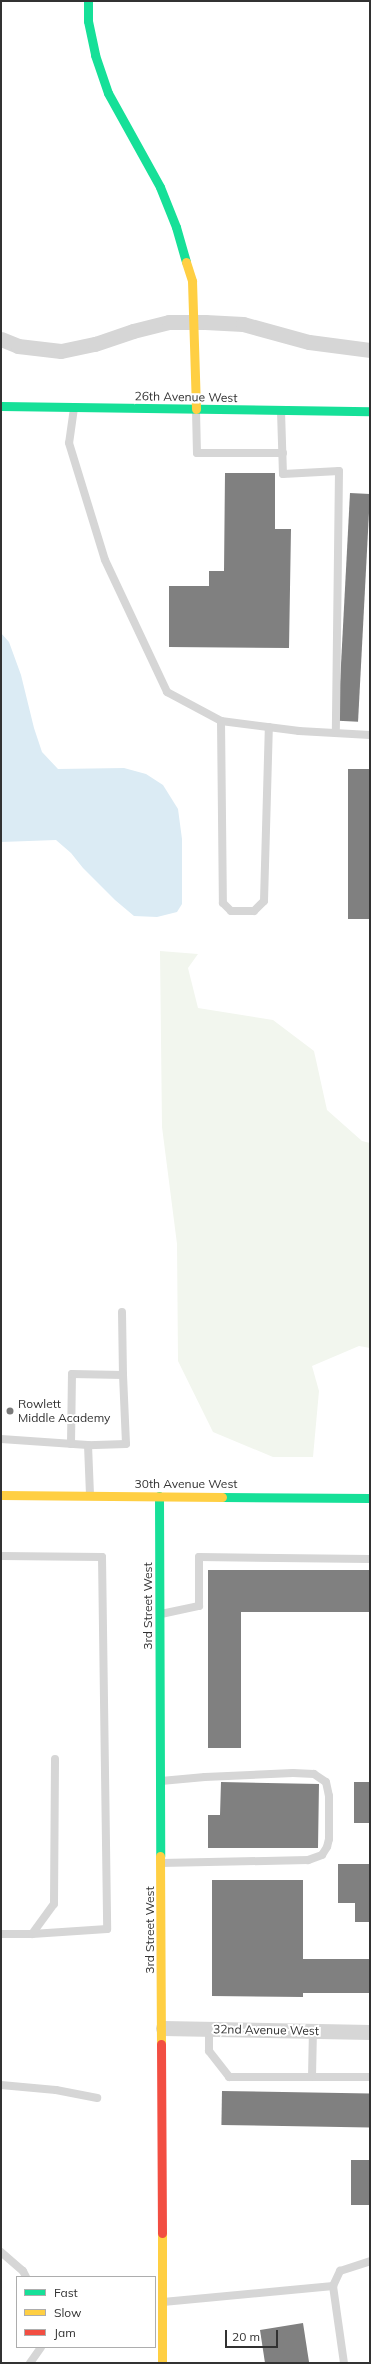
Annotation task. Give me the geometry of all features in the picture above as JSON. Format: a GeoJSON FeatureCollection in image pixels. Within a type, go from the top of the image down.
{"type":"FeatureCollection","features":[{"type":"Feature","properties":{"kind":"street"},"geometry":{"type":"LineString","coordinates":[[88,1],[88,21],[94,55],[108,93],[160,187],[176,227],[192,281],[196,409]]}},
{"type":"Feature","properties":{"kind":"street"},"geometry":{"type":"LineString","coordinates":[[1,339],[18,346],[61,351],[94,344],[133,330],[169,322],[194,322],[243,324],[309,342],[370,350]]}},
{"type":"Feature","properties":{"kind":"street","name":"26th Avenue West"},"geometry":{"type":"LineString","coordinates":[[1,406],[281,411],[370,411]]}},
{"type":"Feature","properties":{"kind":"street","name":"30th Avenue West"},"geometry":{"type":"LineString","coordinates":[[1,1495],[370,1498]]}},
{"type":"Feature","properties":{"kind":"street","name":"3rd Street West"},"geometry":{"type":"LineString","coordinates":[[159,1496],[163,2028],[162,2363]]}},
{"type":"Feature","properties":{"kind":"street","name":"32nd Avenue West"},"geometry":{"type":"LineString","coordinates":[[163,2028],[370,2032]]}},
{"type":"Feature","properties":{"kind":"lane"},"geometry":{"type":"LineString","coordinates":[[74,408],[69,444],[105,560],[167,692],[221,721],[269,727],[370,735]]}},
{"type":"Feature","properties":{"kind":"lane"},"geometry":{"type":"LineString","coordinates":[[196,409],[197,453],[283,453]]}},
{"type":"Feature","properties":{"kind":"lane"},"geometry":{"type":"LineString","coordinates":[[281,411],[283,474],[339,471],[336,733]]}},
{"type":"Feature","properties":{"kind":"lane"},"geometry":{"type":"LineString","coordinates":[[221,721],[223,902],[231,911],[254,911],[264,901],[269,727]]}},
{"type":"Feature","properties":{"kind":"lane"},"geometry":{"type":"LineString","coordinates":[[1,1439],[88,1445],[126,1444],[122,1312]]}},
{"type":"Feature","properties":{"kind":"lane"},"geometry":{"type":"LineString","coordinates":[[71,1444],[72,1374],[124,1375]]}},
{"type":"Feature","properties":{"kind":"lane"},"geometry":{"type":"LineString","coordinates":[[88,1445],[90,1496]]}},
{"type":"Feature","properties":{"kind":"lane"},"geometry":{"type":"LineString","coordinates":[[1,1556],[102,1557],[107,1929],[32,1934],[1,1934]]}},
{"type":"Feature","properties":{"kind":"lane"},"geometry":{"type":"LineString","coordinates":[[160,1614],[199,1606],[199,1557],[370,1559]]}},
{"type":"Feature","properties":{"kind":"lane"},"geometry":{"type":"LineString","coordinates":[[32,1934],[54,1904],[55,1759]]}},
{"type":"Feature","properties":{"kind":"lane"},"geometry":{"type":"LineString","coordinates":[[161,1781],[205,1777],[293,1773],[314,1774],[326,1782],[329,1796],[329,1839],[327,1847],[322,1855],[308,1860],[161,1863]]}},
{"type":"Feature","properties":{"kind":"lane"},"geometry":{"type":"LineString","coordinates":[[209,2028],[209,2051],[229,2077],[370,2077]]}},
{"type":"Feature","properties":{"kind":"lane"},"geometry":{"type":"LineString","coordinates":[[312,2077],[313,2031]]}},
{"type":"Feature","properties":{"kind":"lane"},"geometry":{"type":"LineString","coordinates":[[1,2084],[56,2090],[97,2098]]}},
{"type":"Feature","properties":{"kind":"lane"},"geometry":{"type":"LineString","coordinates":[[1,2252],[23,2271],[26,2276]]}},
{"type":"Feature","properties":{"kind":"lane"},"geometry":{"type":"LineString","coordinates":[[344,2363],[333,2286],[340,2271],[370,2261]]}},
{"type":"Feature","properties":{"kind":"lane"},"geometry":{"type":"LineString","coordinates":[[163,2302],[333,2286]]}},
{"type":"Feature","properties":{"kind":"lane"},"geometry":{"type":"LineString","coordinates":[[30,2363],[40,2348]]}},
{"type":"Feature","properties":{"kind":"shaded area"},"geometry":{"type":"Polygon","coordinates":[[[1,633],[9,642],[21,675],[34,728],[42,752],[58,769],[124,768],[146,774],[163,785],[178,809],[182,839],[182,904],[177,912],[157,917],[134,916],[115,900],[83,868],[71,853],[56,840],[1,842],[1,633]]]}},
{"type":"Feature","properties":{"kind":"shaded area"},"geometry":{"type":"Polygon","coordinates":[[[160,951],[198,954],[188,968],[198,1008],[273,1020],[314,1051],[327,1110],[362,1141],[370,1143],[370,1348],[359,1346],[312,1366],[319,1391],[313,1457],[273,1457],[213,1432],[178,1361],[177,1244],[162,1127],[160,951]]]}},
{"type":"Feature","properties":{"kind":"building"},"geometry":{"type":"Polygon","coordinates":[[[225,473],[275,473],[275,529],[291,529],[289,648],[169,647],[169,586],[209,586],[209,571],[224,571],[225,473]]]}},
{"type":"Feature","properties":{"kind":"building"},"geometry":{"type":"Polygon","coordinates":[[[350,493],[370,494],[358,722],[338,721],[350,493]]]}},
{"type":"Feature","properties":{"kind":"building"},"geometry":{"type":"Polygon","coordinates":[[[348,769],[370,769],[370,919],[348,919],[348,769]]]}},
{"type":"Feature","properties":{"kind":"building"},"geometry":{"type":"Polygon","coordinates":[[[208,1570],[370,1570],[370,1612],[241,1612],[241,1748],[208,1748],[208,1570]]]}},
{"type":"Feature","properties":{"kind":"building"},"geometry":{"type":"Polygon","coordinates":[[[221,1782],[319,1784],[318,1848],[208,1848],[208,1815],[220,1815],[221,1782]]]}},
{"type":"Feature","properties":{"kind":"building"},"geometry":{"type":"Polygon","coordinates":[[[354,1782],[370,1782],[370,1823],[354,1823],[354,1782]]]}},
{"type":"Feature","properties":{"kind":"building"},"geometry":{"type":"Polygon","coordinates":[[[338,1864],[370,1864],[370,1922],[355,1922],[355,1903],[338,1903],[338,1864]]]}},
{"type":"Feature","properties":{"kind":"building"},"geometry":{"type":"Polygon","coordinates":[[[212,1880],[303,1880],[303,1959],[370,1959],[370,1993],[303,1993],[303,1997],[212,1996],[212,1880]]]}},
{"type":"Feature","properties":{"kind":"building"},"geometry":{"type":"Polygon","coordinates":[[[222,2091],[370,2094],[369,2128],[221,2125],[222,2091]]]}},
{"type":"Feature","properties":{"kind":"building"},"geometry":{"type":"Polygon","coordinates":[[[351,2160],[370,2160],[370,2205],[351,2205],[351,2160]]]}},
{"type":"Feature","properties":{"kind":"building"},"geometry":{"type":"Polygon","coordinates":[[[303,2323],[309,2362],[265,2363],[260,2330],[303,2323]]]}},
{"type":"Feature","properties":{"kind":"traffic: fast"},"geometry":{"type":"LineString","coordinates":[[88,1],[88,21],[95,55],[108,93],[160,187],[176,227],[186,262]]}},
{"type":"Feature","properties":{"kind":"traffic: fast"},"geometry":{"type":"LineString","coordinates":[[1,406],[370,411]]}},
{"type":"Feature","properties":{"kind":"traffic: fast"},"geometry":{"type":"LineString","coordinates":[[159,1496],[160,1856]]}},
{"type":"Feature","properties":{"kind":"traffic: fast"},"geometry":{"type":"LineString","coordinates":[[222,1497],[370,1498]]}},
{"type":"Feature","properties":{"kind":"traffic: slow"},"geometry":{"type":"LineString","coordinates":[[186,262],[192,281],[196,409]]}},
{"type":"Feature","properties":{"kind":"traffic: slow"},"geometry":{"type":"LineString","coordinates":[[1,1495],[222,1497]]}},
{"type":"Feature","properties":{"kind":"traffic: slow"},"geometry":{"type":"LineString","coordinates":[[160,1856],[161,2044]]}},
{"type":"Feature","properties":{"kind":"traffic: slow"},"geometry":{"type":"LineString","coordinates":[[162,2233],[162,2363]]}},
{"type":"Feature","properties":{"kind":"traffic: jam"},"geometry":{"type":"LineString","coordinates":[[161,2044],[162,2233]]}},
{"type":"Feature","properties":{"kind":"place","name":"Rowlett Middle Academy"},"geometry":{"type":"Point","coordinates":[10,1411]}}]}
